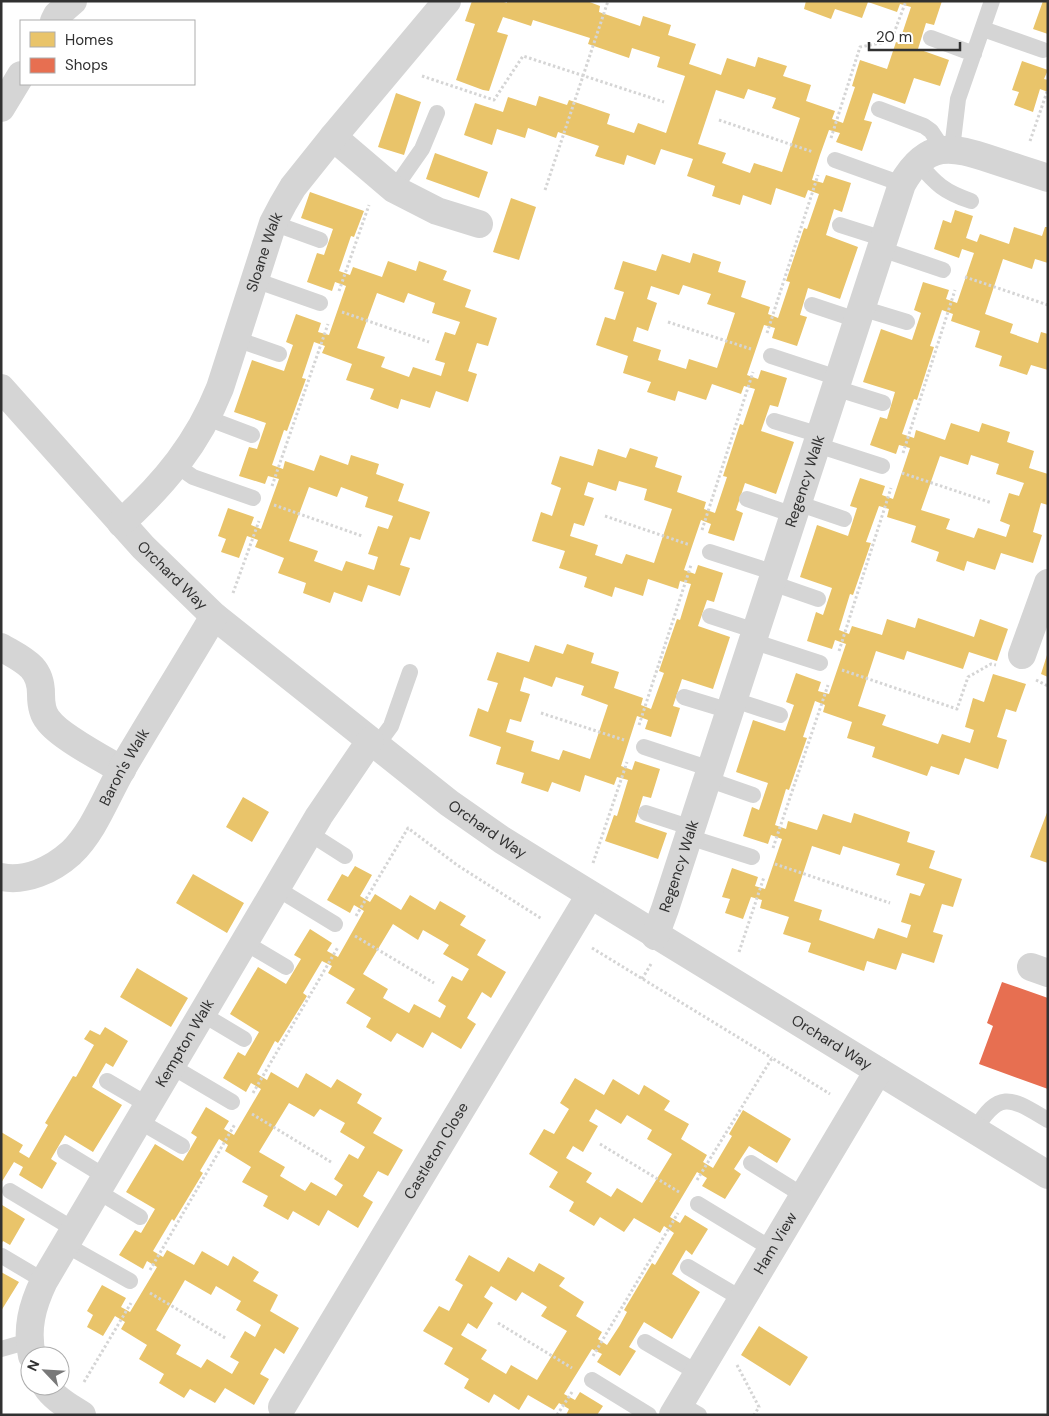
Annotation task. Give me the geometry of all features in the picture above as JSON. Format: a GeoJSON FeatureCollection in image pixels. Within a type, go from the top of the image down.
{"type":"FeatureCollection","features":[{"type":"Feature","properties":{"kind":"street"},"geometry":{"type":"LineString","coordinates":[[55,20],[73,1]]}},
{"type":"Feature","properties":{"kind":"street","name":"Sloane Walk"},"geometry":{"type":"LineString","coordinates":[[121,523],[149,498],[196,438],[207,418],[220,388],[273,223],[293,187],[447,1]]}},
{"type":"Feature","properties":{"kind":"street"},"geometry":{"type":"LineString","coordinates":[[1,108],[20,77]]}},
{"type":"Feature","properties":{"kind":"street"},"geometry":{"type":"LineString","coordinates":[[333,137],[389,185],[437,211],[479,224]]}},
{"type":"Feature","properties":{"kind":"street"},"geometry":{"type":"LineString","coordinates":[[910,174],[929,154],[948,149],[963,150],[1048,178]]}},
{"type":"Feature","properties":{"kind":"street","name":"Regency Walk"},"geometry":{"type":"LineString","coordinates":[[655,936],[882,244],[910,174]]}},
{"type":"Feature","properties":{"kind":"street","name":"Orchard Way"},"geometry":{"type":"LineString","coordinates":[[1,388],[163,568],[223,606],[374,743],[422,783],[476,823],[655,936],[1048,1175]]}},
{"type":"Feature","properties":{"kind":"street"},"geometry":{"type":"LineString","coordinates":[[1010,661],[1040,631],[1048,583]]}},
{"type":"Feature","properties":{"kind":"street","name":"Baron's Walk"},"geometry":{"type":"LineString","coordinates":[[1,878],[22,878],[38,874],[70,853],[86,835],[122,770],[223,606]]}},
{"type":"Feature","properties":{"kind":"street"},"geometry":{"type":"LineString","coordinates":[[1,648],[27,663],[37,673],[41,684],[41,705],[46,719],[55,729],[122,770]]}},
{"type":"Feature","properties":{"kind":"street","name":"Kempton Walk"},"geometry":{"type":"LineString","coordinates":[[31,1346],[30,1321],[34,1301],[44,1282],[339,784],[374,743]]}},
{"type":"Feature","properties":{"kind":"street","name":"Castleton Close"},"geometry":{"type":"LineString","coordinates":[[282,1407],[590,895]]}},
{"type":"Feature","properties":{"kind":"street","name":"Ham View"},"geometry":{"type":"LineString","coordinates":[[684,1411],[698,1373],[878,1071]]}},
{"type":"Feature","properties":{"kind":"street"},"geometry":{"type":"LineString","coordinates":[[56,1396],[76,1411]]}},
{"type":"Feature","properties":{"kind":"lane"},"geometry":{"type":"LineString","coordinates":[[948,149],[958,99],[992,1]]}},
{"type":"Feature","properties":{"kind":"lane"},"geometry":{"type":"LineString","coordinates":[[983,29],[1043,50]]}},
{"type":"Feature","properties":{"kind":"lane"},"geometry":{"type":"LineString","coordinates":[[931,38],[974,54]]}},
{"type":"Feature","properties":{"kind":"lane"},"geometry":{"type":"LineString","coordinates":[[879,108],[924,126],[948,149]]}},
{"type":"Feature","properties":{"kind":"lane"},"geometry":{"type":"LineString","coordinates":[[389,185],[422,149],[437,114]]}},
{"type":"Feature","properties":{"kind":"lane"},"geometry":{"type":"LineString","coordinates":[[835,160],[910,174],[971,201]]}},
{"type":"Feature","properties":{"kind":"lane"},"geometry":{"type":"LineString","coordinates":[[273,223],[320,240]]}},
{"type":"Feature","properties":{"kind":"lane"},"geometry":{"type":"LineString","coordinates":[[840,225],[943,270]]}},
{"type":"Feature","properties":{"kind":"lane"},"geometry":{"type":"LineString","coordinates":[[256,280],[320,303]]}},
{"type":"Feature","properties":{"kind":"lane"},"geometry":{"type":"LineString","coordinates":[[812,305],[907,322]]}},
{"type":"Feature","properties":{"kind":"lane"},"geometry":{"type":"LineString","coordinates":[[236,339],[279,354]]}},
{"type":"Feature","properties":{"kind":"lane"},"geometry":{"type":"LineString","coordinates":[[771,356],[883,404]]}},
{"type":"Feature","properties":{"kind":"lane"},"geometry":{"type":"LineString","coordinates":[[207,418],[252,434]]}},
{"type":"Feature","properties":{"kind":"lane"},"geometry":{"type":"LineString","coordinates":[[774,421],[882,466]]}},
{"type":"Feature","properties":{"kind":"lane"},"geometry":{"type":"LineString","coordinates":[[176,465],[193,477],[252,498]]}},
{"type":"Feature","properties":{"kind":"lane"},"geometry":{"type":"LineString","coordinates":[[747,499],[844,519]]}},
{"type":"Feature","properties":{"kind":"lane"},"geometry":{"type":"LineString","coordinates":[[710,552],[818,599]]}},
{"type":"Feature","properties":{"kind":"lane"},"geometry":{"type":"LineString","coordinates":[[710,616],[820,664]]}},
{"type":"Feature","properties":{"kind":"lane"},"geometry":{"type":"LineString","coordinates":[[374,743],[391,726],[410,672]]}},
{"type":"Feature","properties":{"kind":"lane"},"geometry":{"type":"LineString","coordinates":[[684,697],[780,715]]}},
{"type":"Feature","properties":{"kind":"lane"},"geometry":{"type":"LineString","coordinates":[[644,747],[753,795]]}},
{"type":"Feature","properties":{"kind":"lane"},"geometry":{"type":"LineString","coordinates":[[646,813],[690,833],[752,857]]}},
{"type":"Feature","properties":{"kind":"lane"},"geometry":{"type":"LineString","coordinates":[[309,833],[346,856]]}},
{"type":"Feature","properties":{"kind":"lane"},"geometry":{"type":"LineString","coordinates":[[276,888],[343,929]]}},
{"type":"Feature","properties":{"kind":"lane"},"geometry":{"type":"LineString","coordinates":[[244,942],[286,967]]}},
{"type":"Feature","properties":{"kind":"lane"},"geometry":{"type":"LineString","coordinates":[[202,1014],[244,1039]]}},
{"type":"Feature","properties":{"kind":"lane"},"geometry":{"type":"LineString","coordinates":[[171,1066],[235,1110]]}},
{"type":"Feature","properties":{"kind":"lane"},"geometry":{"type":"LineString","coordinates":[[107,1081],[182,1146]]}},
{"type":"Feature","properties":{"kind":"lane"},"geometry":{"type":"LineString","coordinates":[[975,1130],[984,1115],[995,1104],[1006,1100],[1018,1102],[1048,1120]]}},
{"type":"Feature","properties":{"kind":"lane"},"geometry":{"type":"LineString","coordinates":[[65,1152],[140,1217]]}},
{"type":"Feature","properties":{"kind":"lane"},"geometry":{"type":"LineString","coordinates":[[750,1163],[804,1196]]}},
{"type":"Feature","properties":{"kind":"lane"},"geometry":{"type":"LineString","coordinates":[[10,1191],[130,1281]]}},
{"type":"Feature","properties":{"kind":"lane"},"geometry":{"type":"LineString","coordinates":[[698,1204],[772,1249]]}},
{"type":"Feature","properties":{"kind":"lane"},"geometry":{"type":"LineString","coordinates":[[2,1256],[44,1282]]}},
{"type":"Feature","properties":{"kind":"lane"},"geometry":{"type":"LineString","coordinates":[[688,1268],[742,1299]]}},
{"type":"Feature","properties":{"kind":"lane"},"geometry":{"type":"LineString","coordinates":[[645,1342],[698,1373]]}},
{"type":"Feature","properties":{"kind":"lane"},"geometry":{"type":"LineString","coordinates":[[1,1349],[20,1348]]}},
{"type":"Feature","properties":{"kind":"lane"},"geometry":{"type":"LineString","coordinates":[[585,1376],[649,1415]]}},
{"type":"Feature","properties":{"kind":"path"},"geometry":{"type":"LineString","coordinates":[[545,190],[608,1]]}},
{"type":"Feature","properties":{"kind":"path"},"geometry":{"type":"LineString","coordinates":[[395,63],[411,73],[494,100],[523,56],[664,102]]}},
{"type":"Feature","properties":{"kind":"path"},"geometry":{"type":"LineString","coordinates":[[1021,169],[1048,89]]}},
{"type":"Feature","properties":{"kind":"path"},"geometry":{"type":"LineString","coordinates":[[719,120],[791,145]]}},
{"type":"Feature","properties":{"kind":"path"},"geometry":{"type":"LineString","coordinates":[[339,292],[372,197],[389,185]]}},
{"type":"Feature","properties":{"kind":"path"},"geometry":{"type":"LineString","coordinates":[[965,277],[1048,305]]}},
{"type":"Feature","properties":{"kind":"path"},"geometry":{"type":"LineString","coordinates":[[338,310],[429,342]]}},
{"type":"Feature","properties":{"kind":"path"},"geometry":{"type":"LineString","coordinates":[[269,494],[331,317]]}},
{"type":"Feature","properties":{"kind":"path"},"geometry":{"type":"LineString","coordinates":[[668,322],[726,341]]}},
{"type":"Feature","properties":{"kind":"path"},"geometry":{"type":"LineString","coordinates":[[902,473],[992,503]]}},
{"type":"Feature","properties":{"kind":"path"},"geometry":{"type":"LineString","coordinates":[[270,504],[362,536]]}},
{"type":"Feature","properties":{"kind":"path"},"geometry":{"type":"LineString","coordinates":[[605,516],[663,536]]}},
{"type":"Feature","properties":{"kind":"path"},"geometry":{"type":"LineString","coordinates":[[223,606],[260,519]]}},
{"type":"Feature","properties":{"kind":"path"},"geometry":{"type":"LineString","coordinates":[[838,669],[957,708],[968,676],[991,664],[1010,661]]}},
{"type":"Feature","properties":{"kind":"path"},"geometry":{"type":"LineString","coordinates":[[541,713],[600,732]]}},
{"type":"Feature","properties":{"kind":"path"},"geometry":{"type":"LineString","coordinates":[[592,865],[628,760]]}},
{"type":"Feature","properties":{"kind":"path"},"geometry":{"type":"LineString","coordinates":[[252,1094],[343,929],[408,828],[457,865],[545,921]]}},
{"type":"Feature","properties":{"kind":"path"},"geometry":{"type":"LineString","coordinates":[[774,864],[890,903]]}},
{"type":"Feature","properties":{"kind":"path"},"geometry":{"type":"LineString","coordinates":[[592,939],[592,948],[830,1094],[838,1090]]}},
{"type":"Feature","properties":{"kind":"path"},"geometry":{"type":"LineString","coordinates":[[378,949],[434,983]]}},
{"type":"Feature","properties":{"kind":"path"},"geometry":{"type":"LineString","coordinates":[[696,1181],[772,1058]]}},
{"type":"Feature","properties":{"kind":"path"},"geometry":{"type":"LineString","coordinates":[[149,1272],[235,1110]]}},
{"type":"Feature","properties":{"kind":"path"},"geometry":{"type":"LineString","coordinates":[[274,1128],[331,1162]]}},
{"type":"Feature","properties":{"kind":"path"},"geometry":{"type":"LineString","coordinates":[[600,1144],[683,1194]]}},
{"type":"Feature","properties":{"kind":"path"},"geometry":{"type":"LineString","coordinates":[[592,1359],[678,1212]]}},
{"type":"Feature","properties":{"kind":"path"},"geometry":{"type":"LineString","coordinates":[[76,1411],[131,1302]]}},
{"type":"Feature","properties":{"kind":"path"},"geometry":{"type":"LineString","coordinates":[[171,1305],[227,1338]]}},
{"type":"Feature","properties":{"kind":"path"},"geometry":{"type":"LineString","coordinates":[[498,1323],[585,1376]]}},
{"type":"Feature","properties":{"kind":"path"},"geometry":{"type":"LineString","coordinates":[[721,1335],[759,1407],[754,1415]]}},
{"type":"Feature","properties":{"kind":"path"},"geometry":{"type":"LineString","coordinates":[[557,1415],[573,1389]]}},
{"type":"Feature","properties":{"kind":"building: Homes"},"geometry":{"type":"Polygon","coordinates":[[[472,1],[501,1],[507,3],[507,1],[587,1],[600,6],[599,12],[640,26],[643,16],[671,25],[668,35],[696,44],[689,64],[721,75],[727,58],[755,67],[758,57],[787,66],[783,76],[811,85],[806,101],[835,111],[832,119],[843,123],[855,87],[852,86],[860,60],[887,69],[896,42],[899,43],[911,7],[900,4],[897,12],[868,2],[862,18],[835,9],[831,19],[804,9],[806,1],[942,1],[934,25],[926,23],[918,49],[949,60],[940,86],[914,78],[905,104],[873,93],[864,120],[872,122],[862,151],[836,142],[840,133],[829,130],[820,155],[812,180],[823,183],[826,175],[851,183],[842,212],[834,209],[826,235],[858,247],[840,299],[808,288],[800,315],[807,317],[797,346],[772,338],[775,328],[764,325],[747,375],[758,379],[761,370],[787,378],[778,407],[770,405],[761,431],[794,442],[776,494],[745,483],[736,510],[743,513],[734,541],[708,533],[711,524],[701,520],[684,570],[695,574],[698,565],[723,573],[714,602],[707,600],[698,626],[730,637],[713,689],[682,679],[673,706],[680,708],[671,737],[645,729],[648,720],[637,716],[621,766],[632,770],[635,761],[660,769],[651,798],[643,796],[635,822],[667,833],[658,859],[605,841],[614,815],[617,816],[628,780],[617,777],[614,785],[585,775],[580,792],[552,782],[548,792],[521,783],[524,773],[496,764],[501,747],[469,736],[478,708],[488,712],[498,683],[487,680],[497,652],[529,662],[535,645],[563,654],[567,644],[594,653],[591,663],[619,672],[614,688],[643,698],[641,705],[651,709],[664,673],[659,671],[677,619],[680,620],[691,584],[680,581],[678,589],[648,579],[643,596],[615,587],[612,597],[584,587],[587,577],[559,568],[565,551],[532,541],[541,512],[552,516],[561,488],[551,484],[560,456],[593,466],[598,449],[626,458],[630,448],[658,457],[655,467],[682,476],[677,492],[706,502],[704,509],[715,513],[727,477],[723,476],[740,424],[743,425],[755,389],[744,386],[741,394],[712,384],[706,400],[678,391],[675,401],[647,392],[651,382],[623,373],[628,356],[596,345],[605,317],[615,320],[624,292],[614,289],[623,261],[656,271],[662,254],[690,263],[693,253],[721,262],[718,272],[746,281],[741,297],[770,307],[768,314],[778,318],[790,282],[786,281],[804,228],[807,229],[819,194],[808,190],[805,198],[776,188],[771,205],[743,195],[740,205],[712,196],[715,186],[687,176],[693,159],[661,149],[655,165],[627,155],[624,165],[595,156],[599,146],[558,132],[556,138],[528,128],[525,138],[497,129],[492,145],[464,135],[475,103],[503,112],[508,97],[536,106],[539,96],[567,105],[569,100],[610,114],[607,124],[634,133],[638,123],[666,133],[685,76],[657,67],[660,57],[632,48],[629,58],[588,44],[590,38],[533,20],[531,26],[503,17],[497,32],[508,35],[489,91],[483,90],[456,80],[475,24],[465,21],[472,1]],[[748,89],[744,99],[716,90],[698,144],[726,153],[722,163],[750,173],[754,163],[782,172],[800,118],[772,108],[776,98],[748,89]],[[683,285],[679,295],[651,286],[647,299],[657,303],[648,331],[637,327],[633,341],[661,350],[658,360],[686,369],[689,359],[717,368],[735,313],[707,304],[711,294],[683,285]],[[619,481],[616,491],[588,482],[584,495],[594,498],[584,526],[574,523],[570,536],[598,545],[595,555],[622,564],[626,554],[654,563],[672,509],[644,500],[647,489],[619,481]],[[524,677],[520,691],[530,694],[521,722],[510,719],[506,732],[534,741],[531,751],[559,760],[563,750],[590,759],[608,705],[581,695],[584,686],[556,677],[552,687],[524,677]]]}},
{"type":"Feature","properties":{"kind":"building: Homes"},"geometry":{"type":"Polygon","coordinates":[[[1043,1],[1048,2],[1048,34],[1033,29],[1043,1]]]}},
{"type":"Feature","properties":{"kind":"building: Homes"},"geometry":{"type":"Polygon","coordinates":[[[1022,61],[1048,70],[1044,79],[1048,80],[1048,92],[1040,89],[1033,112],[1014,105],[1019,92],[1012,90],[1022,61]]]}},
{"type":"Feature","properties":{"kind":"building: Homes"},"geometry":{"type":"Polygon","coordinates":[[[396,93],[421,102],[404,155],[378,147],[396,93]]]}},
{"type":"Feature","properties":{"kind":"building: Homes"},"geometry":{"type":"Polygon","coordinates":[[[435,153],[488,172],[479,198],[426,179],[435,153]]]}},
{"type":"Feature","properties":{"kind":"building: Homes"},"geometry":{"type":"Polygon","coordinates":[[[310,192],[364,211],[354,237],[351,236],[339,271],[350,275],[353,267],[382,277],[388,261],[416,271],[419,261],[447,271],[443,280],[471,290],[465,307],[497,318],[488,346],[477,343],[468,371],[477,374],[468,402],[436,391],[430,408],[401,399],[398,409],[370,399],[374,389],[346,380],[352,364],[322,353],[325,346],[314,342],[302,378],[306,379],[287,431],[284,430],[272,465],[283,469],[285,461],[314,471],[320,455],[348,465],[351,455],[379,464],[376,474],[404,484],[398,501],[430,512],[420,540],[410,537],[400,565],[410,568],[400,596],[368,585],[362,602],[334,592],[330,603],[303,593],[306,583],[278,573],[284,558],[255,547],[258,540],[247,536],[239,558],[221,552],[226,539],[218,536],[228,508],[254,517],[251,525],[261,529],[279,479],[268,476],[265,484],[239,476],[249,447],[257,449],[266,423],[234,412],[252,360],[284,371],[293,345],[286,342],[296,314],[321,323],[318,332],[329,335],[346,286],[335,282],[332,291],[307,282],[317,253],[324,255],[333,229],[301,218],[310,192]],[[377,293],[357,348],[385,357],[381,367],[409,377],[413,367],[441,376],[445,363],[435,360],[445,332],[455,335],[460,322],[432,313],[435,303],[408,293],[404,303],[377,293]],[[309,487],[289,541],[318,551],[314,561],[342,571],[346,561],[374,570],[378,557],[368,554],[378,526],[388,529],[393,516],[365,507],[368,497],[341,487],[337,497],[309,487]]]}},
{"type":"Feature","properties":{"kind":"building: Homes"},"geometry":{"type":"Polygon","coordinates":[[[511,198],[536,207],[519,260],[493,252],[511,198]]]}},
{"type":"Feature","properties":{"kind":"building: Homes"},"geometry":{"type":"Polygon","coordinates":[[[955,210],[973,216],[966,238],[977,242],[980,234],[1009,244],[1014,227],[1042,236],[1045,227],[1048,227],[1048,263],[1035,259],[1032,269],[1003,259],[985,314],[1013,324],[1010,333],[1038,343],[1041,332],[1048,334],[1048,370],[1031,365],[1027,375],[999,366],[1002,356],[975,347],[980,331],[951,321],[953,314],[942,310],[930,346],[934,347],[917,400],[914,399],[902,434],[914,438],[916,430],[945,440],[951,423],[979,432],[982,423],[1010,432],[1007,442],[1034,451],[1029,468],[1048,474],[1048,505],[1041,503],[1033,532],[1042,535],[1033,563],[1001,553],[995,570],[967,561],[964,571],[936,561],[939,552],[911,542],[916,526],[887,517],[889,509],[879,506],[866,542],[871,543],[853,595],[850,594],[839,630],[849,634],[852,626],[882,635],[887,619],[915,628],[918,618],[974,637],[980,619],[1008,629],[997,661],[969,652],[963,669],[907,651],[904,660],[876,651],[858,706],[886,715],[882,725],[938,744],[942,734],[970,743],[974,730],[965,727],[973,698],[984,702],[993,674],[1026,684],[1016,712],[1006,709],[997,737],[1007,740],[998,769],[965,758],[959,775],[931,766],[927,776],[872,757],[875,747],[847,738],[852,722],[823,712],[825,705],[815,701],[803,737],[807,738],[789,790],[786,789],[775,825],[786,829],[788,821],[817,830],[823,814],[851,823],[854,813],[910,832],[907,842],[935,851],[929,868],[962,879],[953,907],[942,904],[933,932],[943,935],[934,963],[902,953],[896,970],[867,961],[864,971],[808,952],[811,943],[783,934],[789,917],[760,908],[762,900],[751,897],[743,919],[725,913],[730,899],[722,897],[732,868],[758,877],[755,886],[765,889],[782,839],[771,835],[768,844],[743,836],[752,807],[759,810],[768,783],[736,772],[753,720],[785,731],[794,705],[786,702],[796,673],[821,682],[818,691],[829,694],[846,644],[835,640],[832,649],[807,641],[816,612],[823,615],[832,588],[800,577],[817,525],[848,536],[857,508],[850,506],[860,478],[885,486],[882,495],[893,499],[910,448],[899,445],[896,454],[870,445],[880,417],[887,419],[895,392],[863,382],[881,329],[912,340],[921,313],[914,310],[923,282],[949,290],[946,299],[957,303],[974,253],[962,249],[959,258],[934,249],[943,220],[951,223],[955,210]],[[971,455],[968,465],[940,456],[921,510],[950,519],[946,529],[974,538],[978,528],[1006,537],[1010,525],[1000,521],[1009,493],[1019,496],[1024,483],[996,474],[999,464],[971,455]],[[812,846],[794,901],[822,910],[819,920],[874,939],[878,928],[907,938],[911,925],[901,922],[910,893],[920,896],[925,884],[896,875],[900,864],[843,846],[840,855],[812,846]]]}},
{"type":"Feature","properties":{"kind":"building: Homes"},"geometry":{"type":"Polygon","coordinates":[[[1048,655],[1048,677],[1041,674],[1048,655]]]}},
{"type":"Feature","properties":{"kind":"building: Homes"},"geometry":{"type":"Polygon","coordinates":[[[243,797],[269,812],[252,842],[226,827],[243,797]]]}},
{"type":"Feature","properties":{"kind":"building: Homes"},"geometry":{"type":"Polygon","coordinates":[[[1048,810],[1048,863],[1030,857],[1048,810]]]}},
{"type":"Feature","properties":{"kind":"building: Homes"},"geometry":{"type":"Polygon","coordinates":[[[355,866],[372,875],[360,896],[370,902],[375,894],[401,910],[410,895],[435,910],[440,901],[466,916],[460,925],[486,940],[477,955],[506,972],[491,998],[482,992],[467,1018],[476,1024],[461,1049],[432,1032],[423,1048],[397,1033],[391,1042],[366,1027],[371,1018],[346,1003],[355,989],[328,973],[332,966],[322,961],[303,993],[307,996],[278,1043],[275,1041],[257,1074],[267,1080],[271,1072],[298,1088],[306,1073],[331,1088],[337,1079],[362,1094],[357,1103],[382,1118],[373,1133],[403,1150],[388,1176],[378,1171],[363,1196],[373,1202],[358,1228],[328,1210],[319,1226],[293,1211],[288,1220],[263,1206],[268,1196],[242,1182],[251,1167],[225,1151],[228,1145],[219,1139],[200,1171],[203,1173],[153,1251],[163,1257],[167,1250],[194,1265],[202,1251],[228,1266],[233,1256],[259,1272],[253,1281],[278,1295],[270,1311],[299,1328],[284,1354],[275,1348],[260,1374],[269,1379],[254,1405],[225,1388],[215,1403],[190,1389],[184,1398],[159,1383],[164,1374],[139,1359],[147,1345],[121,1329],[125,1322],[115,1316],[103,1336],[87,1327],[93,1315],[87,1311],[102,1285],[126,1298],[121,1307],[130,1312],[157,1267],[147,1261],[143,1269],[119,1255],[135,1230],[141,1233],[155,1209],[126,1192],[155,1144],[183,1161],[197,1137],[191,1133],[206,1107],[229,1121],[224,1129],[234,1135],[261,1089],[251,1083],[246,1092],[223,1078],[238,1052],[245,1056],[259,1032],[230,1014],[258,967],[286,984],[301,959],[294,955],[310,929],[332,943],[327,951],[338,957],[364,911],[354,905],[350,913],[327,900],[342,874],[348,877],[355,866]],[[393,924],[363,974],[388,989],[383,998],[409,1013],[414,1004],[440,1018],[446,1006],[438,1001],[452,976],[462,981],[469,969],[443,954],[449,945],[423,930],[418,940],[393,924]],[[289,1103],[259,1152],[285,1167],[280,1176],[305,1191],[311,1182],[336,1196],[343,1185],[334,1179],[349,1154],[358,1159],[365,1147],[340,1132],[345,1123],[320,1109],[314,1117],[289,1103]],[[185,1280],[156,1330],[181,1345],[176,1354],[201,1368],[207,1359],[232,1374],[239,1362],[230,1357],[245,1331],[255,1337],[261,1325],[236,1310],[241,1301],[216,1286],[211,1295],[185,1280]]]}},
{"type":"Feature","properties":{"kind":"building: Homes"},"geometry":{"type":"Polygon","coordinates":[[[193,874],[244,903],[227,933],[176,903],[193,874]]]}},
{"type":"Feature","properties":{"kind":"building: Homes"},"geometry":{"type":"Polygon","coordinates":[[[137,968],[188,998],[171,1027],[120,997],[137,968]]]}},
{"type":"Feature","properties":{"kind":"building: Homes"},"geometry":{"type":"Polygon","coordinates":[[[105,1027],[128,1041],[113,1067],[106,1063],[92,1087],[122,1105],[93,1152],[65,1135],[51,1159],[57,1163],[42,1189],[19,1175],[23,1167],[14,1162],[1,1183],[1,1132],[23,1145],[19,1152],[29,1158],[48,1125],[45,1123],[73,1076],[76,1077],[94,1045],[84,1039],[90,1030],[100,1035],[105,1027]]]}},
{"type":"Feature","properties":{"kind":"building: Homes"},"geometry":{"type":"Polygon","coordinates":[[[575,1078],[604,1095],[613,1079],[639,1095],[644,1085],[670,1101],[664,1110],[689,1124],[681,1139],[707,1155],[703,1162],[713,1168],[732,1136],[729,1134],[743,1110],[791,1139],[777,1163],[749,1146],[734,1169],[741,1174],[725,1199],[702,1186],[707,1178],[697,1172],[670,1217],[680,1223],[685,1215],[708,1229],[692,1255],[686,1250],[672,1274],[700,1292],[672,1339],[644,1322],[629,1347],[636,1351],[620,1376],[597,1362],[602,1354],[592,1349],[564,1394],[575,1400],[580,1392],[603,1406],[597,1415],[566,1415],[569,1409],[559,1403],[554,1410],[528,1395],[519,1410],[494,1394],[489,1403],[464,1388],[469,1379],[444,1364],[453,1348],[423,1331],[439,1306],[449,1311],[463,1285],[455,1280],[469,1255],[499,1272],[508,1257],[534,1272],[539,1263],[565,1278],[559,1286],[584,1302],[576,1316],[602,1332],[598,1339],[607,1345],[620,1325],[627,1312],[624,1310],[652,1263],[655,1265],[674,1233],[664,1226],[660,1233],[634,1218],[624,1232],[600,1217],[594,1226],[569,1211],[574,1202],[549,1187],[558,1172],[529,1154],[544,1129],[554,1134],[569,1109],[560,1103],[575,1078]],[[596,1109],[589,1121],[598,1126],[583,1152],[573,1146],[566,1158],[592,1173],[586,1182],[611,1197],[617,1188],[642,1203],[672,1154],[647,1139],[652,1130],[627,1115],[621,1124],[596,1109]],[[491,1286],[484,1297],[493,1303],[477,1329],[468,1323],[461,1335],[487,1350],[481,1359],[506,1374],[511,1365],[537,1380],[567,1331],[541,1316],[547,1307],[522,1292],[516,1301],[491,1286]]]}},
{"type":"Feature","properties":{"kind":"building: Homes"},"geometry":{"type":"Polygon","coordinates":[[[2,1205],[25,1219],[10,1245],[3,1241],[1,1244],[2,1205]]]}},
{"type":"Feature","properties":{"kind":"building: Homes"},"geometry":{"type":"Polygon","coordinates":[[[1,1272],[19,1282],[1,1311],[1,1272]]]}},
{"type":"Feature","properties":{"kind":"building: Homes"},"geometry":{"type":"Polygon","coordinates":[[[759,1326],[808,1357],[790,1386],[741,1355],[759,1326]]]}},
{"type":"Feature","properties":{"kind":"building: Shops"},"geometry":{"type":"Polygon","coordinates":[[[1002,982],[1048,998],[1048,1089],[979,1064],[993,1026],[987,1023],[1002,982]]]}}]}
